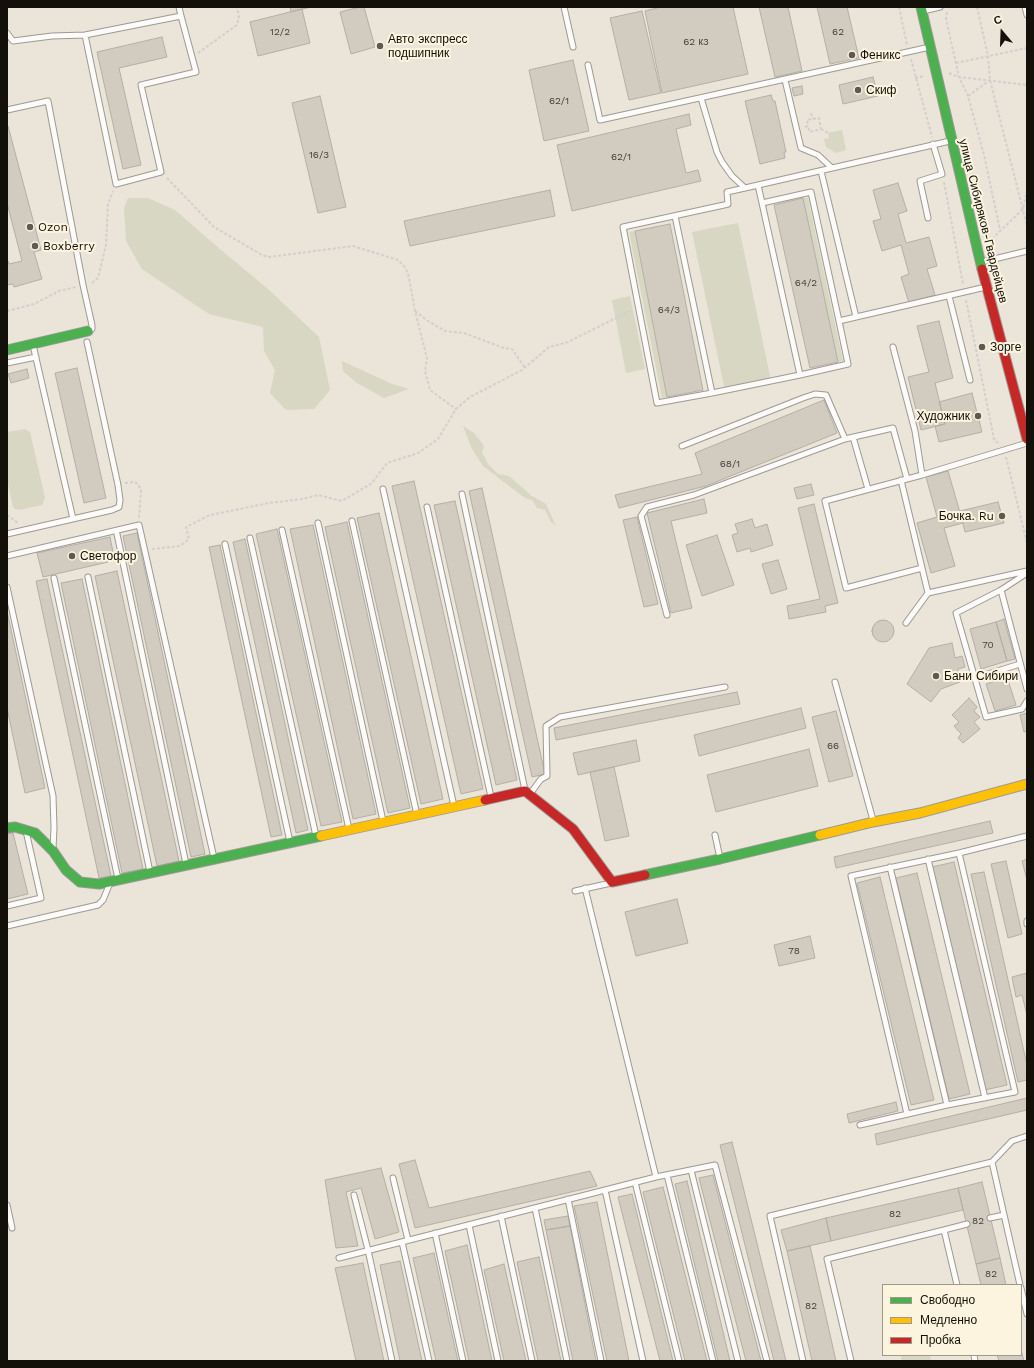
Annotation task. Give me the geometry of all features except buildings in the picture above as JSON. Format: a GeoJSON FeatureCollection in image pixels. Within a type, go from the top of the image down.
{"type":"FeatureCollection","features":[{"type":"Feature","properties":{"kind":"street","name":"улица Сибиряков-Гвардейцев"},"geometry":{"type":"LineString","coordinates":[[922,9],[974,239],[1027,439]]}},
{"type":"Feature","properties":{"kind":"street"},"geometry":{"type":"LineString","coordinates":[[7,350],[88,331]]}},
{"type":"Feature","properties":{"kind":"street"},"geometry":{"type":"LineString","coordinates":[[7,828],[15,827],[35,833],[53,851],[66,870],[80,882],[99,884],[491,798],[527,793],[573,829],[612,882],[720,859],[920,812],[1027,784]]}},
{"type":"Feature","properties":{"kind":"lane"},"geometry":{"type":"LineString","coordinates":[[85,34],[116,184],[161,172],[141,85],[196,72],[180,7]]}},
{"type":"Feature","properties":{"kind":"lane"},"geometry":{"type":"LineString","coordinates":[[564,7],[573,47]]}},
{"type":"Feature","properties":{"kind":"lane"},"geometry":{"type":"LineString","coordinates":[[922,9],[940,7]]}},
{"type":"Feature","properties":{"kind":"lane"},"geometry":{"type":"LineString","coordinates":[[1025,7],[1027,15]]}},
{"type":"Feature","properties":{"kind":"lane"},"geometry":{"type":"LineString","coordinates":[[7,33],[13,41],[52,36],[85,34],[181,16]]}},
{"type":"Feature","properties":{"kind":"lane"},"geometry":{"type":"LineString","coordinates":[[588,65],[600,120],[931,47]]}},
{"type":"Feature","properties":{"kind":"lane"},"geometry":{"type":"LineString","coordinates":[[785,80],[801,148],[818,155],[832,168]]}},
{"type":"Feature","properties":{"kind":"lane"},"geometry":{"type":"LineString","coordinates":[[701,98],[717,152],[732,176],[745,188]]}},
{"type":"Feature","properties":{"kind":"lane"},"geometry":{"type":"LineString","coordinates":[[7,110],[48,101],[92,325],[92,329],[88,331]]}},
{"type":"Feature","properties":{"kind":"lane"},"geometry":{"type":"LineString","coordinates":[[762,203],[811,192],[848,364],[712,393],[657,403],[623,227],[728,204],[727,192],[951,140]]}},
{"type":"Feature","properties":{"kind":"lane"},"geometry":{"type":"LineString","coordinates":[[928,218],[920,181],[942,174],[934,144]]}},
{"type":"Feature","properties":{"kind":"lane"},"geometry":{"type":"LineString","coordinates":[[820,171],[856,317]]}},
{"type":"Feature","properties":{"kind":"lane"},"geometry":{"type":"LineString","coordinates":[[758,185],[800,375]]}},
{"type":"Feature","properties":{"kind":"lane"},"geometry":{"type":"LineString","coordinates":[[675,216],[712,393]]}},
{"type":"Feature","properties":{"kind":"lane"},"geometry":{"type":"LineString","coordinates":[[980,262],[1027,251]]}},
{"type":"Feature","properties":{"kind":"lane"},"geometry":{"type":"LineString","coordinates":[[839,321],[987,286]]}},
{"type":"Feature","properties":{"kind":"lane"},"geometry":{"type":"LineString","coordinates":[[949,296],[970,380]]}},
{"type":"Feature","properties":{"kind":"lane"},"geometry":{"type":"LineString","coordinates":[[7,534],[112,510],[119,507],[120,500],[118,485],[87,342]]}},
{"type":"Feature","properties":{"kind":"lane"},"geometry":{"type":"LineString","coordinates":[[33,344],[72,519]]}},
{"type":"Feature","properties":{"kind":"lane"},"geometry":{"type":"LineString","coordinates":[[893,347],[915,431],[922,475]]}},
{"type":"Feature","properties":{"kind":"lane"},"geometry":{"type":"LineString","coordinates":[[7,363],[36,357]]}},
{"type":"Feature","properties":{"kind":"lane"},"geometry":{"type":"LineString","coordinates":[[682,446],[815,394],[826,394],[845,439]]}},
{"type":"Feature","properties":{"kind":"lane"},"geometry":{"type":"LineString","coordinates":[[667,615],[641,516],[647,507],[694,496],[845,439],[893,428],[928,593]]}},
{"type":"Feature","properties":{"kind":"lane"},"geometry":{"type":"LineString","coordinates":[[853,437],[868,489]]}},
{"type":"Feature","properties":{"kind":"lane"},"geometry":{"type":"LineString","coordinates":[[922,568],[846,588],[825,501],[922,475],[1027,443]]}},
{"type":"Feature","properties":{"kind":"lane"},"geometry":{"type":"LineString","coordinates":[[383,489],[454,806]]}},
{"type":"Feature","properties":{"kind":"lane"},"geometry":{"type":"LineString","coordinates":[[462,494],[527,793]]}},
{"type":"Feature","properties":{"kind":"lane"},"geometry":{"type":"LineString","coordinates":[[427,507],[491,798]]}},
{"type":"Feature","properties":{"kind":"lane"},"geometry":{"type":"LineString","coordinates":[[352,521],[417,815]]}},
{"type":"Feature","properties":{"kind":"lane"},"geometry":{"type":"LineString","coordinates":[[318,522],[383,822]]}},
{"type":"Feature","properties":{"kind":"lane"},"geometry":{"type":"LineString","coordinates":[[7,556],[139,525],[214,859]]}},
{"type":"Feature","properties":{"kind":"lane"},"geometry":{"type":"LineString","coordinates":[[282,530],[349,830]]}},
{"type":"Feature","properties":{"kind":"lane"},"geometry":{"type":"LineString","coordinates":[[117,534],[186,865]]}},
{"type":"Feature","properties":{"kind":"lane"},"geometry":{"type":"LineString","coordinates":[[250,538],[316,837]]}},
{"type":"Feature","properties":{"kind":"lane"},"geometry":{"type":"LineString","coordinates":[[225,544],[291,842]]}},
{"type":"Feature","properties":{"kind":"lane"},"geometry":{"type":"LineString","coordinates":[[906,623],[928,593],[1027,572]]}},
{"type":"Feature","properties":{"kind":"lane"},"geometry":{"type":"LineString","coordinates":[[1027,572],[1001,590],[956,613],[986,717],[1022,709],[1027,701]]}},
{"type":"Feature","properties":{"kind":"lane"},"geometry":{"type":"LineString","coordinates":[[88,577],[151,873]]}},
{"type":"Feature","properties":{"kind":"lane"},"geometry":{"type":"LineString","coordinates":[[7,926],[98,904],[103,900],[114,881],[54,578]]}},
{"type":"Feature","properties":{"kind":"lane"},"geometry":{"type":"LineString","coordinates":[[7,587],[53,796],[53,851]]}},
{"type":"Feature","properties":{"kind":"lane"},"geometry":{"type":"LineString","coordinates":[[1001,590],[1027,689]]}},
{"type":"Feature","properties":{"kind":"lane"},"geometry":{"type":"LineString","coordinates":[[975,678],[1020,664]]}},
{"type":"Feature","properties":{"kind":"lane"},"geometry":{"type":"LineString","coordinates":[[834,682],[873,822]]}},
{"type":"Feature","properties":{"kind":"lane"},"geometry":{"type":"LineString","coordinates":[[527,793],[541,779],[548,776],[546,726],[560,717],[725,687]]}},
{"type":"Feature","properties":{"kind":"lane"},"geometry":{"type":"LineString","coordinates":[[7,906],[41,898],[26,830]]}},
{"type":"Feature","properties":{"kind":"lane"},"geometry":{"type":"LineString","coordinates":[[715,836],[720,859]]}},
{"type":"Feature","properties":{"kind":"lane"},"geometry":{"type":"LineString","coordinates":[[907,1114],[851,876],[959,853],[1027,836]]}},
{"type":"Feature","properties":{"kind":"lane"},"geometry":{"type":"LineString","coordinates":[[860,1125],[948,1105],[1015,1092],[959,853]]}},
{"type":"Feature","properties":{"kind":"lane"},"geometry":{"type":"LineString","coordinates":[[928,859],[985,1098]]}},
{"type":"Feature","properties":{"kind":"lane"},"geometry":{"type":"LineString","coordinates":[[890,867],[948,1105]]}},
{"type":"Feature","properties":{"kind":"lane"},"geometry":{"type":"LineString","coordinates":[[575,891],[612,882]]}},
{"type":"Feature","properties":{"kind":"lane"},"geometry":{"type":"LineString","coordinates":[[585,888],[656,1177]]}},
{"type":"Feature","properties":{"kind":"lane"},"geometry":{"type":"LineString","coordinates":[[803,1361],[770,1216],[992,1162],[1012,1141],[1027,1136]]}},
{"type":"Feature","properties":{"kind":"lane"},"geometry":{"type":"LineString","coordinates":[[992,1162],[1020,1284]]}},
{"type":"Feature","properties":{"kind":"lane"},"geometry":{"type":"LineString","coordinates":[[339,1258],[635,1182],[715,1165],[767,1361]]}},
{"type":"Feature","properties":{"kind":"lane"},"geometry":{"type":"LineString","coordinates":[[691,1170],[738,1361]]}},
{"type":"Feature","properties":{"kind":"lane"},"geometry":{"type":"LineString","coordinates":[[667,1175],[713,1361]]}},
{"type":"Feature","properties":{"kind":"lane"},"geometry":{"type":"LineString","coordinates":[[393,1178],[408,1240]]}},
{"type":"Feature","properties":{"kind":"lane"},"geometry":{"type":"LineString","coordinates":[[635,1182],[679,1361]]}},
{"type":"Feature","properties":{"kind":"lane"},"geometry":{"type":"LineString","coordinates":[[605,1190],[643,1361]]}},
{"type":"Feature","properties":{"kind":"lane"},"geometry":{"type":"LineString","coordinates":[[354,1195],[368,1250],[392,1361]]}},
{"type":"Feature","properties":{"kind":"lane"},"geometry":{"type":"LineString","coordinates":[[568,1199],[602,1361]]}},
{"type":"Feature","properties":{"kind":"lane"},"geometry":{"type":"LineString","coordinates":[[7,1205],[12,1228]]}},
{"type":"Feature","properties":{"kind":"lane"},"geometry":{"type":"LineString","coordinates":[[535,1208],[567,1361]]}},
{"type":"Feature","properties":{"kind":"lane"},"geometry":{"type":"LineString","coordinates":[[990,1218],[1004,1215]]}},
{"type":"Feature","properties":{"kind":"lane"},"geometry":{"type":"LineString","coordinates":[[501,1216],[532,1361]]}},
{"type":"Feature","properties":{"kind":"lane"},"geometry":{"type":"LineString","coordinates":[[851,1361],[827,1260],[967,1224]]}},
{"type":"Feature","properties":{"kind":"lane"},"geometry":{"type":"LineString","coordinates":[[469,1225],[498,1361]]}},
{"type":"Feature","properties":{"kind":"lane"},"geometry":{"type":"LineString","coordinates":[[944,1230],[957,1284]]}},
{"type":"Feature","properties":{"kind":"lane"},"geometry":{"type":"LineString","coordinates":[[435,1233],[463,1361]]}},
{"type":"Feature","properties":{"kind":"lane"},"geometry":{"type":"LineString","coordinates":[[402,1242],[429,1361]]}},
{"type":"Feature","properties":{"kind":"lane"},"geometry":{"type":"LineString","coordinates":[[1022,1292],[1027,1314]]}},
{"type":"Feature","properties":{"kind":"path"},"geometry":{"type":"LineString","coordinates":[[192,57],[237,25],[239,16],[237,7]]}},
{"type":"Feature","properties":{"kind":"path"},"geometry":{"type":"LineString","coordinates":[[899,7],[915,78],[934,144]]}},
{"type":"Feature","properties":{"kind":"path"},"geometry":{"type":"LineString","coordinates":[[948,7],[946,20],[959,77],[968,96],[984,155],[1000,230]]}},
{"type":"Feature","properties":{"kind":"path"},"geometry":{"type":"LineString","coordinates":[[977,7],[988,56],[990,80],[1027,226]]}},
{"type":"Feature","properties":{"kind":"path"},"geometry":{"type":"LineString","coordinates":[[956,63],[1027,48]]}},
{"type":"Feature","properties":{"kind":"path"},"geometry":{"type":"LineString","coordinates":[[915,78],[947,72],[959,77],[1027,85]]}},
{"type":"Feature","properties":{"kind":"path"},"geometry":{"type":"LineString","coordinates":[[968,96],[990,80]]}},
{"type":"Feature","properties":{"kind":"path"},"geometry":{"type":"LineString","coordinates":[[812,113],[813,119]]}},
{"type":"Feature","properties":{"kind":"path"},"geometry":{"type":"LineString","coordinates":[[821,129],[819,118],[807,120],[810,132],[821,129],[828,133]]}},
{"type":"Feature","properties":{"kind":"path"},"geometry":{"type":"LineString","coordinates":[[796,129],[808,126]]}},
{"type":"Feature","properties":{"kind":"path"},"geometry":{"type":"LineString","coordinates":[[161,172],[214,227],[262,255],[269,256],[353,246],[398,260],[408,273],[415,311],[427,358],[425,371],[430,390],[456,409]]}},
{"type":"Feature","properties":{"kind":"path"},"geometry":{"type":"LineString","coordinates":[[942,174],[954,243],[994,439],[1005,450],[1027,543]]}},
{"type":"Feature","properties":{"kind":"path"},"geometry":{"type":"LineString","coordinates":[[954,243],[985,237],[992,239],[1023,209],[1027,191]]}},
{"type":"Feature","properties":{"kind":"path"},"geometry":{"type":"LineString","coordinates":[[144,549],[180,546],[189,539],[186,527],[210,515],[269,503],[303,499],[318,495],[342,501],[372,483],[388,463],[418,453],[438,439],[456,409],[470,398],[525,368],[549,347],[568,342],[638,307]]}},
{"type":"Feature","properties":{"kind":"path"},"geometry":{"type":"LineString","coordinates":[[415,311],[445,331],[464,333],[504,348],[512,349],[525,368]]}},
{"type":"Feature","properties":{"kind":"path"},"geometry":{"type":"LineString","coordinates":[[118,485],[134,482],[138,484],[141,490],[139,525]]}},
{"type":"Feature","properties":{"kind":"green space"},"geometry":{"type":"Polygon","coordinates":[[[842,130],[846,150],[836,153],[826,147],[824,139],[829,138],[828,133],[842,130]]]}},
{"type":"Feature","properties":{"kind":"green space"},"geometry":{"type":"Polygon","coordinates":[[[128,198],[148,198],[175,210],[268,289],[319,337],[330,390],[314,409],[286,410],[270,393],[275,370],[264,351],[263,327],[209,314],[142,269],[126,241],[124,208],[128,198]]]}},
{"type":"Feature","properties":{"kind":"green space"},"geometry":{"type":"Polygon","coordinates":[[[803,198],[808,198],[843,361],[838,362],[803,198]]]}},
{"type":"Feature","properties":{"kind":"green space"},"geometry":{"type":"Polygon","coordinates":[[[738,223],[771,381],[725,391],[692,232],[738,223]]]}},
{"type":"Feature","properties":{"kind":"green space"},"geometry":{"type":"Polygon","coordinates":[[[635,231],[667,397],[662,398],[629,232],[635,231]]]}},
{"type":"Feature","properties":{"kind":"green space"},"geometry":{"type":"Polygon","coordinates":[[[630,296],[645,369],[626,373],[612,300],[630,296]]]}},
{"type":"Feature","properties":{"kind":"green space"},"geometry":{"type":"Polygon","coordinates":[[[342,361],[392,384],[409,389],[384,398],[357,383],[343,371],[342,361]]]}},
{"type":"Feature","properties":{"kind":"green space"},"geometry":{"type":"Polygon","coordinates":[[[463,426],[474,433],[484,446],[482,452],[488,464],[498,474],[509,476],[532,496],[546,504],[556,526],[551,522],[545,510],[537,508],[532,500],[525,498],[483,466],[472,449],[463,426]]]}},
{"type":"Feature","properties":{"kind":"green space"},"geometry":{"type":"Polygon","coordinates":[[[25,429],[30,432],[45,498],[42,505],[19,510],[13,507],[7,480],[7,432],[25,429]]]}},
{"type":"Feature","properties":{"kind":"green space"},"geometry":{"type":"Polygon","coordinates":[[[900,1356],[930,1356],[931,1361],[902,1361],[900,1356]]]}},
{"type":"Feature","properties":{"kind":"traffic: fast"},"geometry":{"type":"LineString","coordinates":[[921,7],[982,269]]}},
{"type":"Feature","properties":{"kind":"traffic: fast"},"geometry":{"type":"LineString","coordinates":[[7,350],[88,331]]}},
{"type":"Feature","properties":{"kind":"traffic: fast"},"geometry":{"type":"LineString","coordinates":[[7,828],[15,827],[35,833],[53,851],[66,870],[80,882],[99,884],[321,836]]}},
{"type":"Feature","properties":{"kind":"traffic: fast"},"geometry":{"type":"LineString","coordinates":[[645,875],[820,835]]}},
{"type":"Feature","properties":{"kind":"traffic: slow"},"geometry":{"type":"LineString","coordinates":[[820,835],[873,822],[920,813],[1027,784]]}},
{"type":"Feature","properties":{"kind":"traffic: slow"},"geometry":{"type":"LineString","coordinates":[[321,836],[485,800]]}},
{"type":"Feature","properties":{"kind":"traffic: jam"},"geometry":{"type":"LineString","coordinates":[[982,269],[1027,439]]}},
{"type":"Feature","properties":{"kind":"traffic: jam"},"geometry":{"type":"LineString","coordinates":[[485,800],[525,791],[573,829],[612,882],[645,875]]}},
{"type":"Feature","properties":{"kind":"place","name":"Авто экспресс подшипник"},"geometry":{"type":"Point","coordinates":[380,46]}},
{"type":"Feature","properties":{"kind":"place","name":"Феникс"},"geometry":{"type":"Point","coordinates":[852,55]}},
{"type":"Feature","properties":{"kind":"place","name":"Скиф"},"geometry":{"type":"Point","coordinates":[858,90]}},
{"type":"Feature","properties":{"kind":"place","name":"Ozon"},"geometry":{"type":"Point","coordinates":[30,227]}},
{"type":"Feature","properties":{"kind":"place","name":"Boxberry"},"geometry":{"type":"Point","coordinates":[35,246]}},
{"type":"Feature","properties":{"kind":"place","name":"Зорге"},"geometry":{"type":"Point","coordinates":[982,347]}},
{"type":"Feature","properties":{"kind":"place","name":"Художник"},"geometry":{"type":"Point","coordinates":[978,416]}},
{"type":"Feature","properties":{"kind":"place","name":"Бочка. Ru"},"geometry":{"type":"Point","coordinates":[1002,516]}},
{"type":"Feature","properties":{"kind":"place","name":"Светофор"},"geometry":{"type":"Point","coordinates":[72,556]}},
{"type":"Feature","properties":{"kind":"place","name":"Бани Сибири"},"geometry":{"type":"Point","coordinates":[936,676]}}]}
